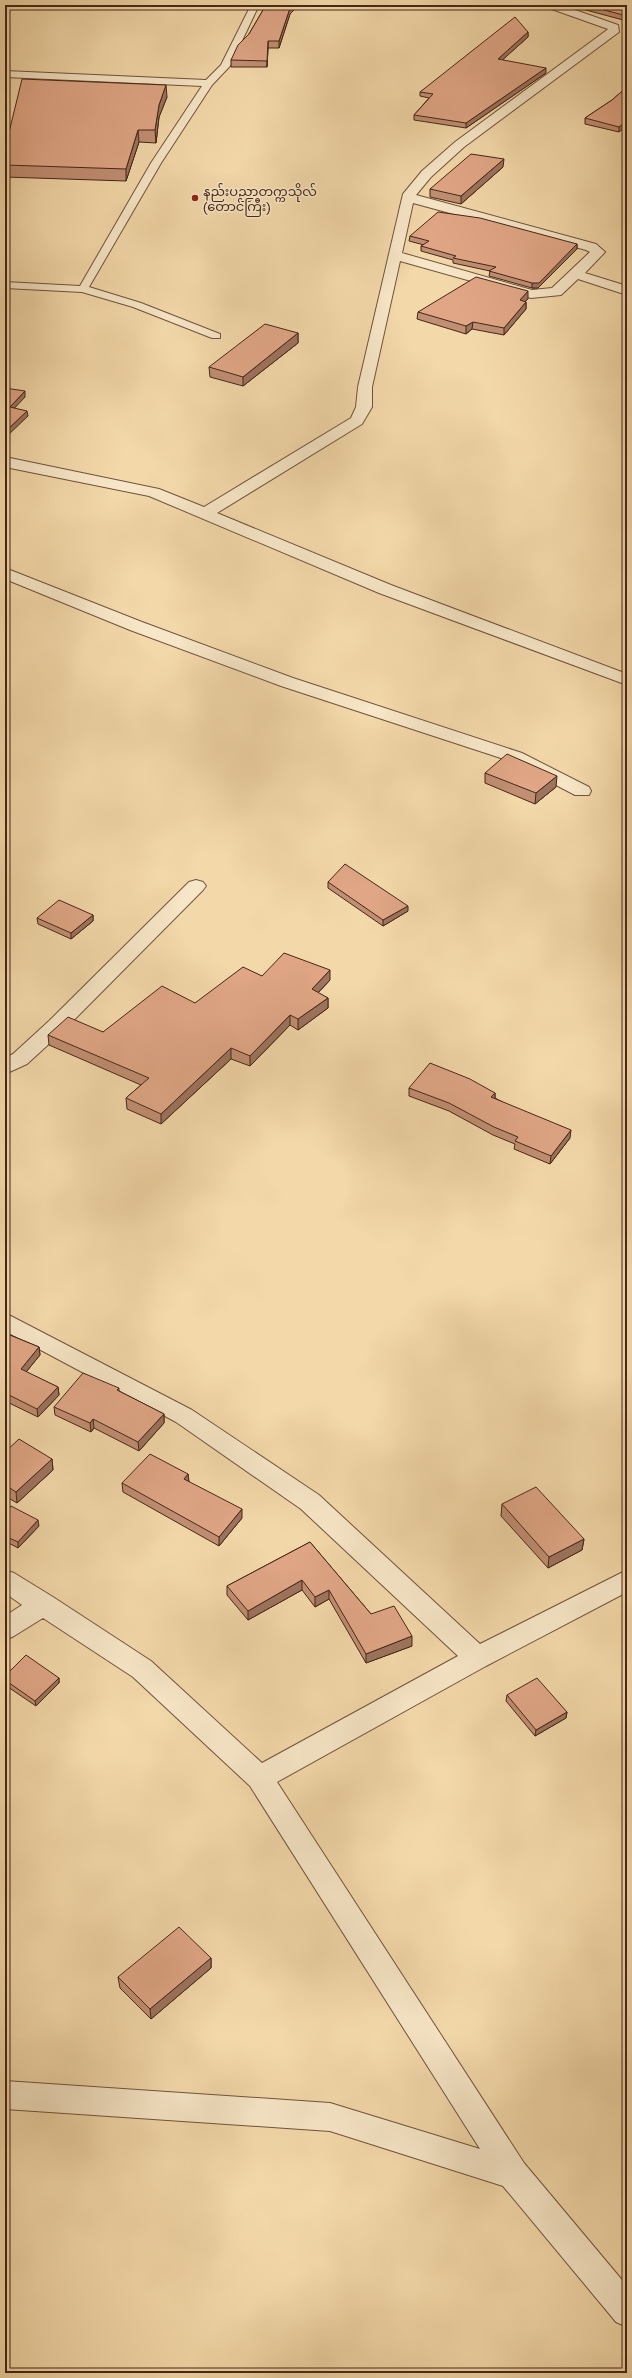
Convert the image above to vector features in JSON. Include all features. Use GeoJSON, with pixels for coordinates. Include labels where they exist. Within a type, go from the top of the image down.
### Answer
{"type":"FeatureCollection","features":[{"type":"Feature","properties":{"kind":"street"},"geometry":{"type":"LineString","coordinates":[[204,514],[357,422],[364,408],[365,387],[408,197],[420,180],[458,146],[552,74],[613,32],[614,27],[605,22],[550,5]]}},
{"type":"Feature","properties":{"kind":"street"},"geometry":{"type":"LineString","coordinates":[[395,255],[531,294],[556,292],[598,252],[591,247],[408,197]]}},
{"type":"Feature","properties":{"kind":"street"},"geometry":{"type":"LineString","coordinates":[[576,274],[627,291]]}},
{"type":"Feature","properties":{"kind":"street"},"geometry":{"type":"LineString","coordinates":[[5,462],[153,492],[385,589],[627,680]]}},
{"type":"Feature","properties":{"kind":"street"},"geometry":{"type":"LineString","coordinates":[[5,572],[136,626],[280,679],[516,757],[582,791]]}},
{"type":"Feature","properties":{"kind":"street"},"geometry":{"type":"LineString","coordinates":[[5,1067],[20,1059],[56,1026],[196,886]]}},
{"type":"Feature","properties":{"kind":"street"},"geometry":{"type":"LineString","coordinates":[[5,1321],[184,1416],[310,1502],[477,1658]]}},
{"type":"Feature","properties":{"kind":"street"},"geometry":{"type":"LineString","coordinates":[[5,1580],[142,1669],[260,1778],[513,2174],[627,2311]]}},
{"type":"Feature","properties":{"kind":"street"},"geometry":{"type":"LineString","coordinates":[[260,1778],[477,1658],[627,1580]]}},
{"type":"Feature","properties":{"kind":"street"},"geometry":{"type":"LineString","coordinates":[[5,1629],[44,1604]]}},
{"type":"Feature","properties":{"kind":"street"},"geometry":{"type":"LineString","coordinates":[[5,2095],[330,2117],[513,2174]]}},
{"type":"Feature","properties":{"kind":"lane"},"geometry":{"type":"LineString","coordinates":[[83,289],[156,163],[208,83],[224,66],[256,5]]}},
{"type":"Feature","properties":{"kind":"lane"},"geometry":{"type":"LineString","coordinates":[[5,74],[208,83]]}},
{"type":"Feature","properties":{"kind":"lane"},"geometry":{"type":"LineString","coordinates":[[5,285],[83,289],[137,305],[216,336]]}},
{"type":"Feature","properties":{"kind":"building"},"geometry":{"type":"Polygon","coordinates":[[[266,5],[293,5],[290,8],[279,41],[268,41],[267,61],[231,60],[238,45],[249,34],[266,5]]]}},
{"type":"Feature","properties":{"kind":"building"},"geometry":{"type":"Polygon","coordinates":[[[585,5],[627,5],[627,16],[585,5]]]}},
{"type":"Feature","properties":{"kind":"building"},"geometry":{"type":"Polygon","coordinates":[[[515,17],[528,32],[498,59],[546,68],[466,123],[414,115],[433,94],[420,92],[515,17]]]}},
{"type":"Feature","properties":{"kind":"building"},"geometry":{"type":"Polygon","coordinates":[[[22,79],[166,85],[159,105],[155,130],[138,130],[126,169],[5,165],[5,149],[22,79]]]}},
{"type":"Feature","properties":{"kind":"building"},"geometry":{"type":"Polygon","coordinates":[[[627,87],[627,121],[619,127],[585,118],[612,100],[627,87]]]}},
{"type":"Feature","properties":{"kind":"building"},"geometry":{"type":"Polygon","coordinates":[[[471,154],[504,159],[461,196],[430,189],[471,154]]]}},
{"type":"Feature","properties":{"kind":"building"},"geometry":{"type":"Polygon","coordinates":[[[438,212],[480,218],[577,244],[539,283],[532,283],[489,271],[496,267],[453,258],[456,256],[421,246],[429,241],[410,236],[438,212]]]}},
{"type":"Feature","properties":{"kind":"building"},"geometry":{"type":"Polygon","coordinates":[[[476,277],[528,291],[520,300],[526,302],[504,328],[473,322],[466,326],[418,312],[476,277]]]}},
{"type":"Feature","properties":{"kind":"building"},"geometry":{"type":"Polygon","coordinates":[[[265,324],[298,333],[243,377],[209,367],[265,324]]]}},
{"type":"Feature","properties":{"kind":"building"},"geometry":{"type":"Polygon","coordinates":[[[5,388],[25,391],[10,407],[27,411],[5,432],[5,388]]]}},
{"type":"Feature","properties":{"kind":"building"},"geometry":{"type":"Polygon","coordinates":[[[507,754],[557,776],[536,793],[485,773],[507,754]]]}},
{"type":"Feature","properties":{"kind":"building"},"geometry":{"type":"Polygon","coordinates":[[[345,864],[408,906],[383,920],[328,882],[345,864]]]}},
{"type":"Feature","properties":{"kind":"building"},"geometry":{"type":"Polygon","coordinates":[[[59,900],[93,915],[71,933],[37,918],[59,900]]]}},
{"type":"Feature","properties":{"kind":"building"},"geometry":{"type":"Polygon","coordinates":[[[284,953],[330,970],[312,989],[328,998],[298,1019],[290,1015],[250,1056],[231,1048],[161,1114],[126,1098],[149,1078],[48,1035],[68,1017],[103,1032],[162,986],[195,1003],[243,967],[262,976],[284,953]]]}},
{"type":"Feature","properties":{"kind":"building"},"geometry":{"type":"Polygon","coordinates":[[[430,1063],[470,1079],[495,1093],[491,1097],[571,1130],[551,1156],[515,1141],[518,1137],[494,1127],[449,1103],[409,1088],[430,1063]]]}},
{"type":"Feature","properties":{"kind":"building"},"geometry":{"type":"Polygon","coordinates":[[[5,1333],[39,1347],[21,1369],[58,1387],[37,1409],[5,1393],[5,1333]]]}},
{"type":"Feature","properties":{"kind":"building"},"geometry":{"type":"Polygon","coordinates":[[[83,1373],[119,1388],[117,1390],[164,1414],[138,1442],[93,1419],[90,1423],[54,1407],[83,1373]]]}},
{"type":"Feature","properties":{"kind":"building"},"geometry":{"type":"Polygon","coordinates":[[[19,1439],[52,1459],[16,1492],[5,1485],[5,1452],[19,1439]]]}},
{"type":"Feature","properties":{"kind":"building"},"geometry":{"type":"Polygon","coordinates":[[[150,1454],[188,1474],[184,1479],[242,1509],[219,1537],[122,1483],[150,1454]]]}},
{"type":"Feature","properties":{"kind":"building"},"geometry":{"type":"Polygon","coordinates":[[[536,1487],[584,1539],[549,1557],[502,1504],[536,1487]]]}},
{"type":"Feature","properties":{"kind":"building"},"geometry":{"type":"Polygon","coordinates":[[[11,1506],[38,1520],[18,1542],[5,1536],[5,1513],[11,1506]]]}},
{"type":"Feature","properties":{"kind":"building"},"geometry":{"type":"Polygon","coordinates":[[[310,1542],[371,1614],[394,1606],[412,1636],[366,1654],[329,1590],[315,1597],[302,1580],[248,1611],[227,1586],[310,1542]]]}},
{"type":"Feature","properties":{"kind":"building"},"geometry":{"type":"Polygon","coordinates":[[[26,1655],[59,1678],[35,1701],[5,1680],[5,1676],[26,1655]]]}},
{"type":"Feature","properties":{"kind":"building"},"geometry":{"type":"Polygon","coordinates":[[[537,1678],[567,1712],[536,1730],[507,1695],[537,1678]]]}},
{"type":"Feature","properties":{"kind":"building"},"geometry":{"type":"Polygon","coordinates":[[[179,1927],[211,1958],[150,2009],[118,1977],[179,1927]]]}},
{"type":"Feature","properties":{"kind":"place","name":"နည်းပညာတက္ကသိုလ် (တောင်ကြီး)"},"geometry":{"type":"Point","coordinates":[195,198]}}]}
